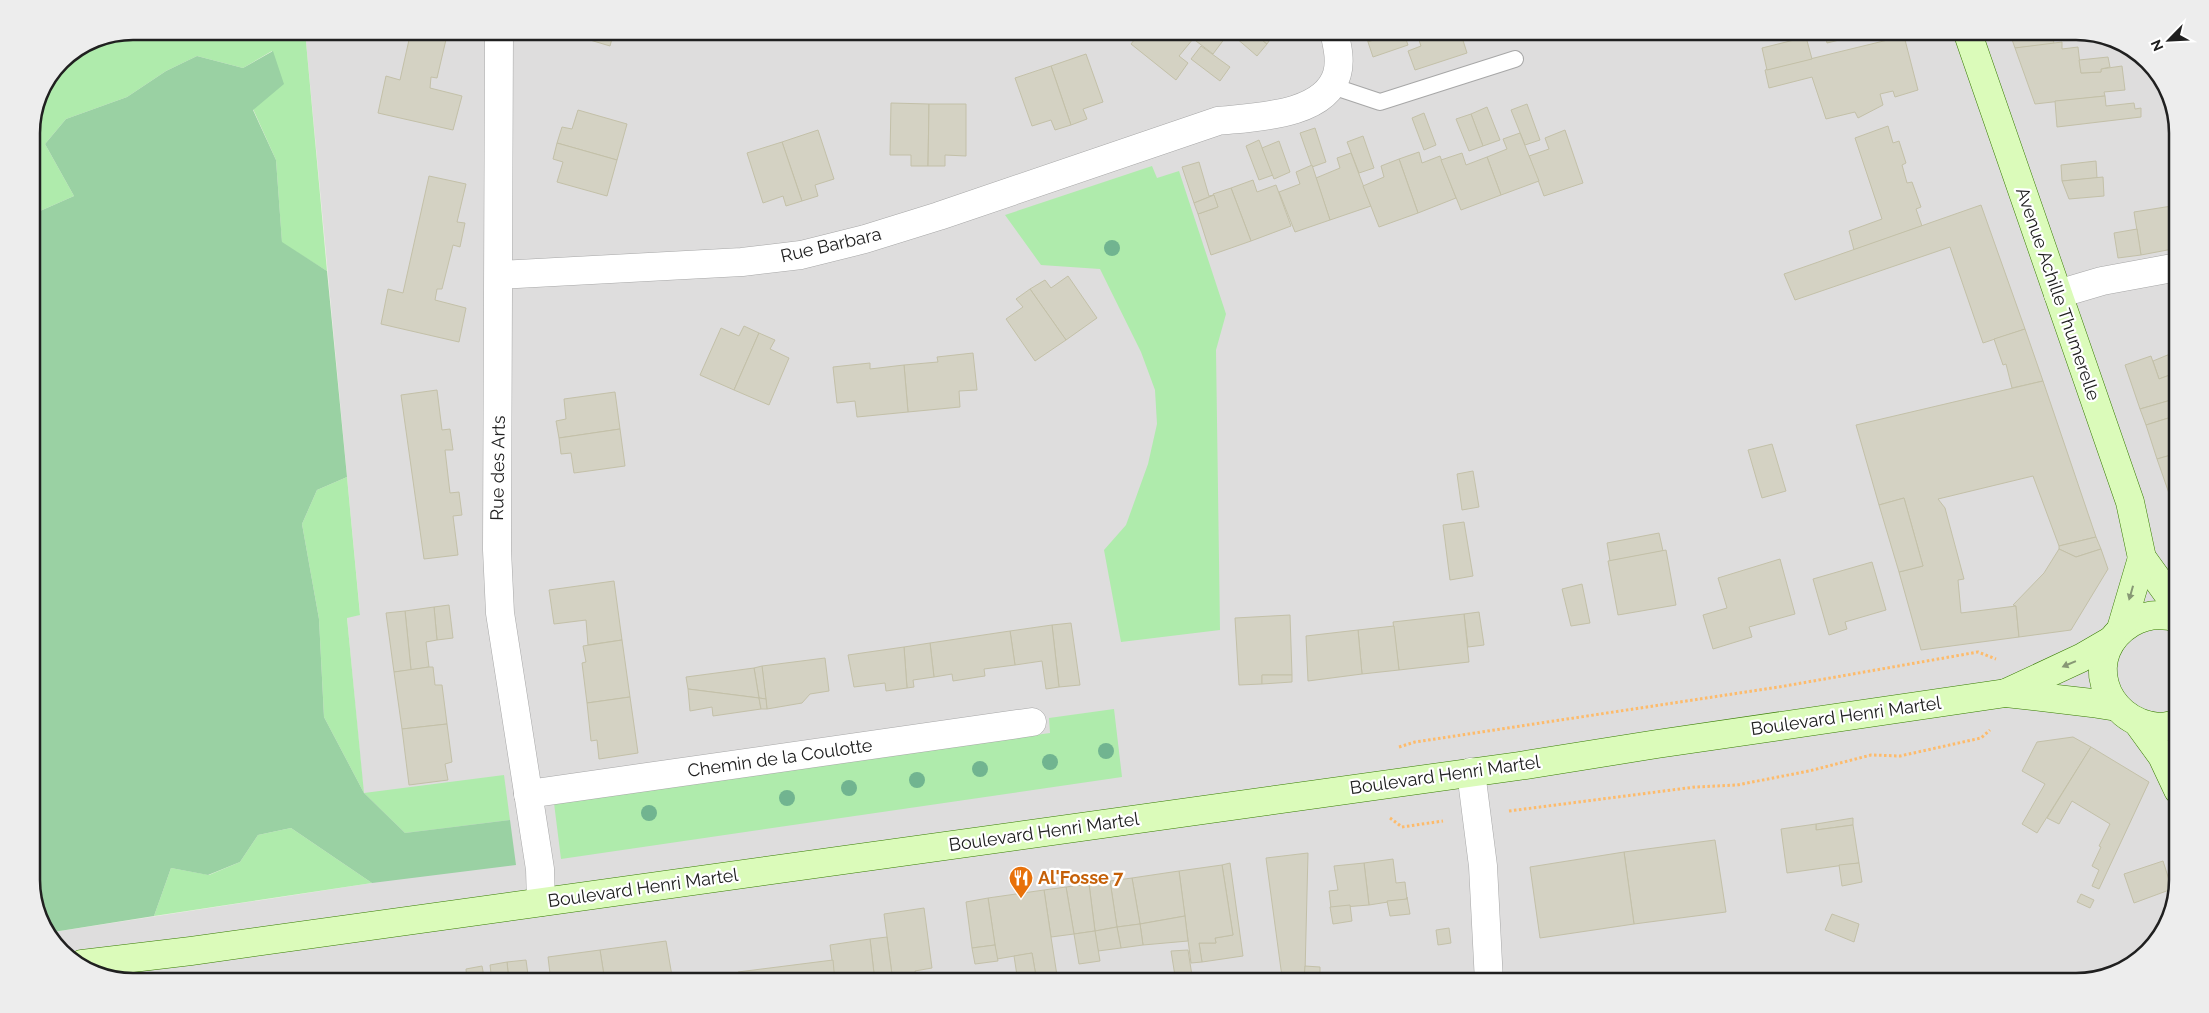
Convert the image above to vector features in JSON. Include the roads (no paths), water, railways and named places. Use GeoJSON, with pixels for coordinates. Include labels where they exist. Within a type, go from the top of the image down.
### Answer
{"type":"FeatureCollection","features":[{"type":"Feature","properties":{"kind":"main road","name":"Avenue Achille Thumerelle"},"geometry":{"type":"LineString","coordinates":[[1970,40],[2130,502],[2142,558],[2169,596]]}},
{"type":"Feature","properties":{"kind":"main road","name":"Avenue Achille Thumerelle"},"geometry":{"type":"LineString","coordinates":[[2142,558],[2103,672],[2106,691],[2162,756],[2169,771]]}},
{"type":"Feature","properties":{"kind":"main road","name":"Boulevard Henri Martel"},"geometry":{"type":"LineString","coordinates":[[2006,693],[2081,658],[2141,617],[2169,615]]}},
{"type":"Feature","properties":{"kind":"main road","name":"Boulevard Henri Martel"},"geometry":{"type":"LineString","coordinates":[[91,963],[191,952],[1352,789],[2006,693],[2092,703],[2161,727],[2169,725]]}},
{"type":"Feature","properties":{"kind":"street","name":"Rue des Arts"},"geometry":{"type":"LineString","coordinates":[[499,40],[497,550],[500,613],[540,869],[542,902]]}},
{"type":"Feature","properties":{"kind":"street"},"geometry":{"type":"LineString","coordinates":[[1332,86],[1338,72],[1335,40]]}},
{"type":"Feature","properties":{"kind":"street","name":"Rue Barbara"},"geometry":{"type":"LineString","coordinates":[[499,275],[742,262],[801,255],[865,239],[1218,121],[1266,116],[1296,109],[1318,101],[1332,86]]}},
{"type":"Feature","properties":{"kind":"street"},"geometry":{"type":"LineString","coordinates":[[2058,294],[2102,281],[2169,270]]}},
{"type":"Feature","properties":{"kind":"street","name":"Chemin de la Coulotte"},"geometry":{"type":"LineString","coordinates":[[528,794],[1032,722]]}},
{"type":"Feature","properties":{"kind":"street"},"geometry":{"type":"LineString","coordinates":[[1471,772],[1482,866],[1488,973]]}},
{"type":"Feature","properties":{"kind":"lane"},"geometry":{"type":"LineString","coordinates":[[1332,86],[1380,102],[1515,59]]}},
{"type":"Feature","properties":{"kind":"place","name":"Al'Fosse 7"},"geometry":{"type":"Point","coordinates":[1021,899]}}]}
